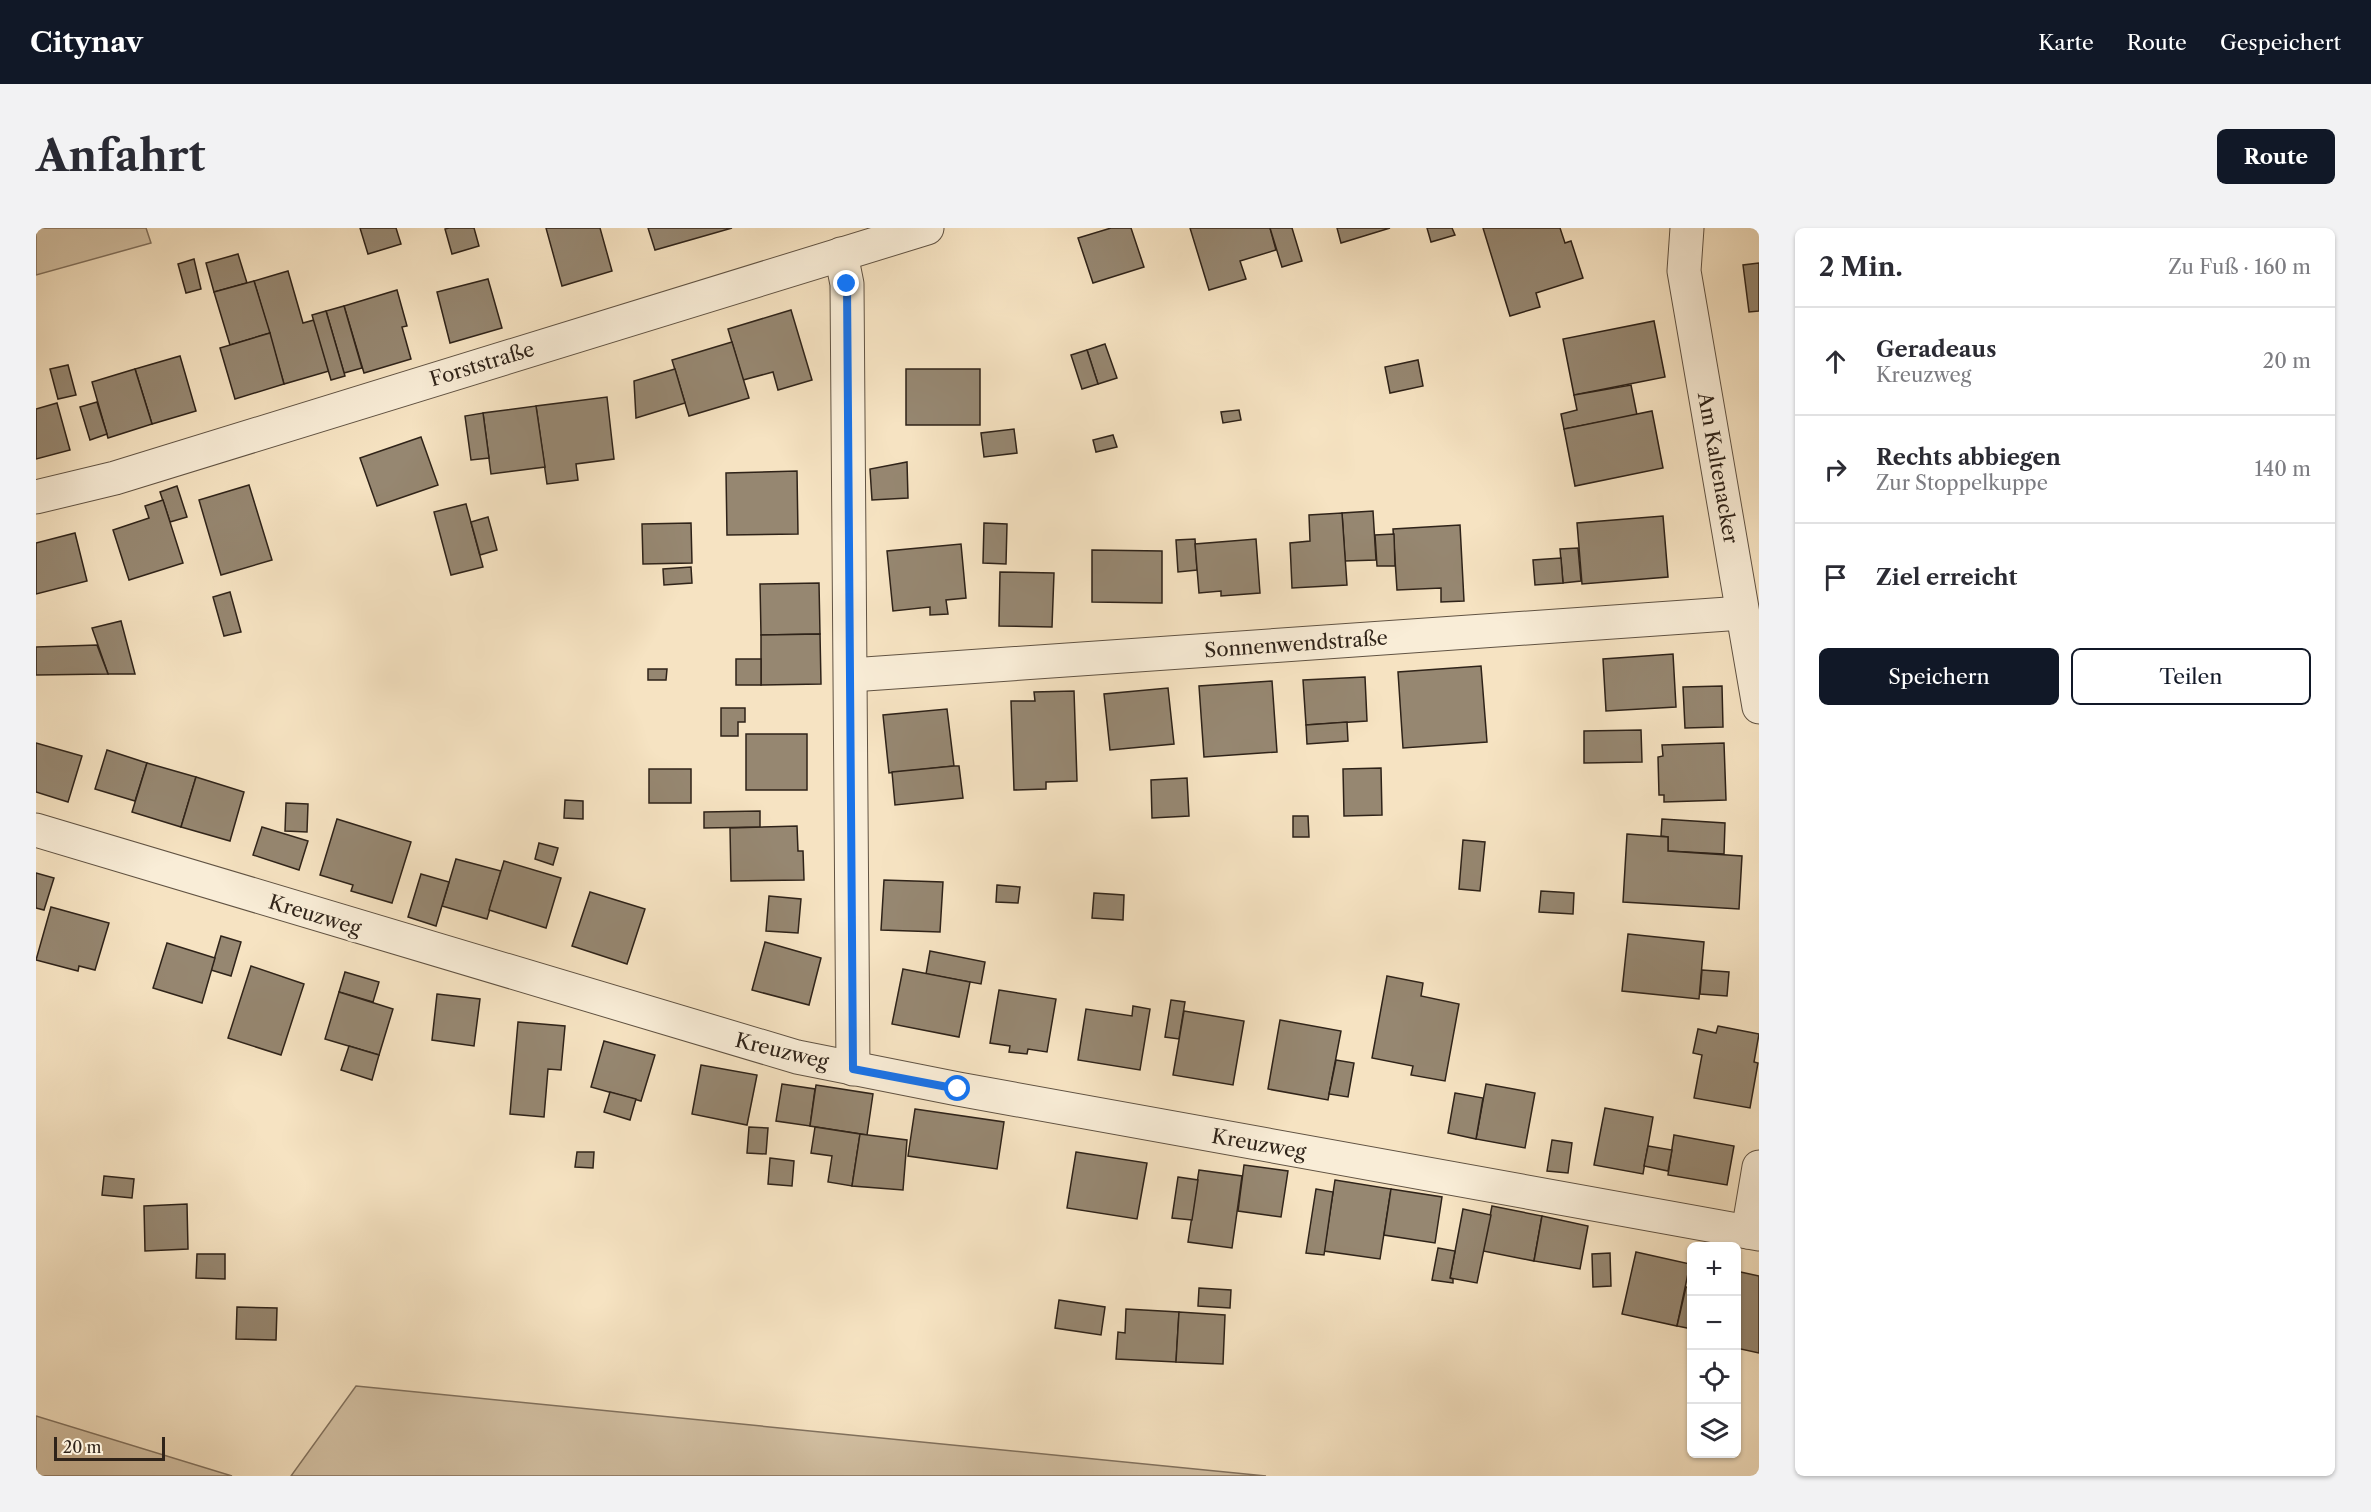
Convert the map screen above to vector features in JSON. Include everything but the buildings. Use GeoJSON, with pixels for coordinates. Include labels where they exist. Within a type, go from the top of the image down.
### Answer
{"type":"FeatureCollection","features":[{"type":"Feature","properties":{"kind":"street","name":"Forststraße"},"geometry":{"type":"LineString","coordinates":[[36,497],[115,477],[927,228]]}},
{"type":"Feature","properties":{"kind":"street","name":"Am Kaltenacker"},"geometry":{"type":"LineString","coordinates":[[1687,228],[1684,271],[1759,707]]}},
{"type":"Feature","properties":{"kind":"street"},"geometry":{"type":"LineString","coordinates":[[841,254],[847,284],[853,1069]]}},
{"type":"Feature","properties":{"kind":"street","name":"Sonnenwendstraße"},"geometry":{"type":"LineString","coordinates":[[850,675],[1742,613]]}},
{"type":"Feature","properties":{"kind":"street","name":"Kreuzweg"},"geometry":{"type":"LineString","coordinates":[[36,830],[710,1033],[853,1069],[1754,1233]]}},
{"type":"Feature","properties":{"kind":"street"},"geometry":{"type":"LineString","coordinates":[[1754,1233],[1759,1167]]}},
{"type":"Feature","properties":{"kind":"shaded area"},"geometry":{"type":"Polygon","coordinates":[[[36,228],[146,228],[151,243],[36,275],[36,228]]]}},
{"type":"Feature","properties":{"kind":"shaded area"},"geometry":{"type":"Polygon","coordinates":[[[356,1386],[1266,1476],[291,1476],[356,1386]]]}},
{"type":"Feature","properties":{"kind":"shaded area"},"geometry":{"type":"Polygon","coordinates":[[[36,1416],[232,1476],[36,1476],[36,1416]]]}},
{"type":"Feature","properties":{"kind":"route"},"geometry":{"type":"LineString","coordinates":[[847,284],[853,1069],[958,1089]]}}]}
